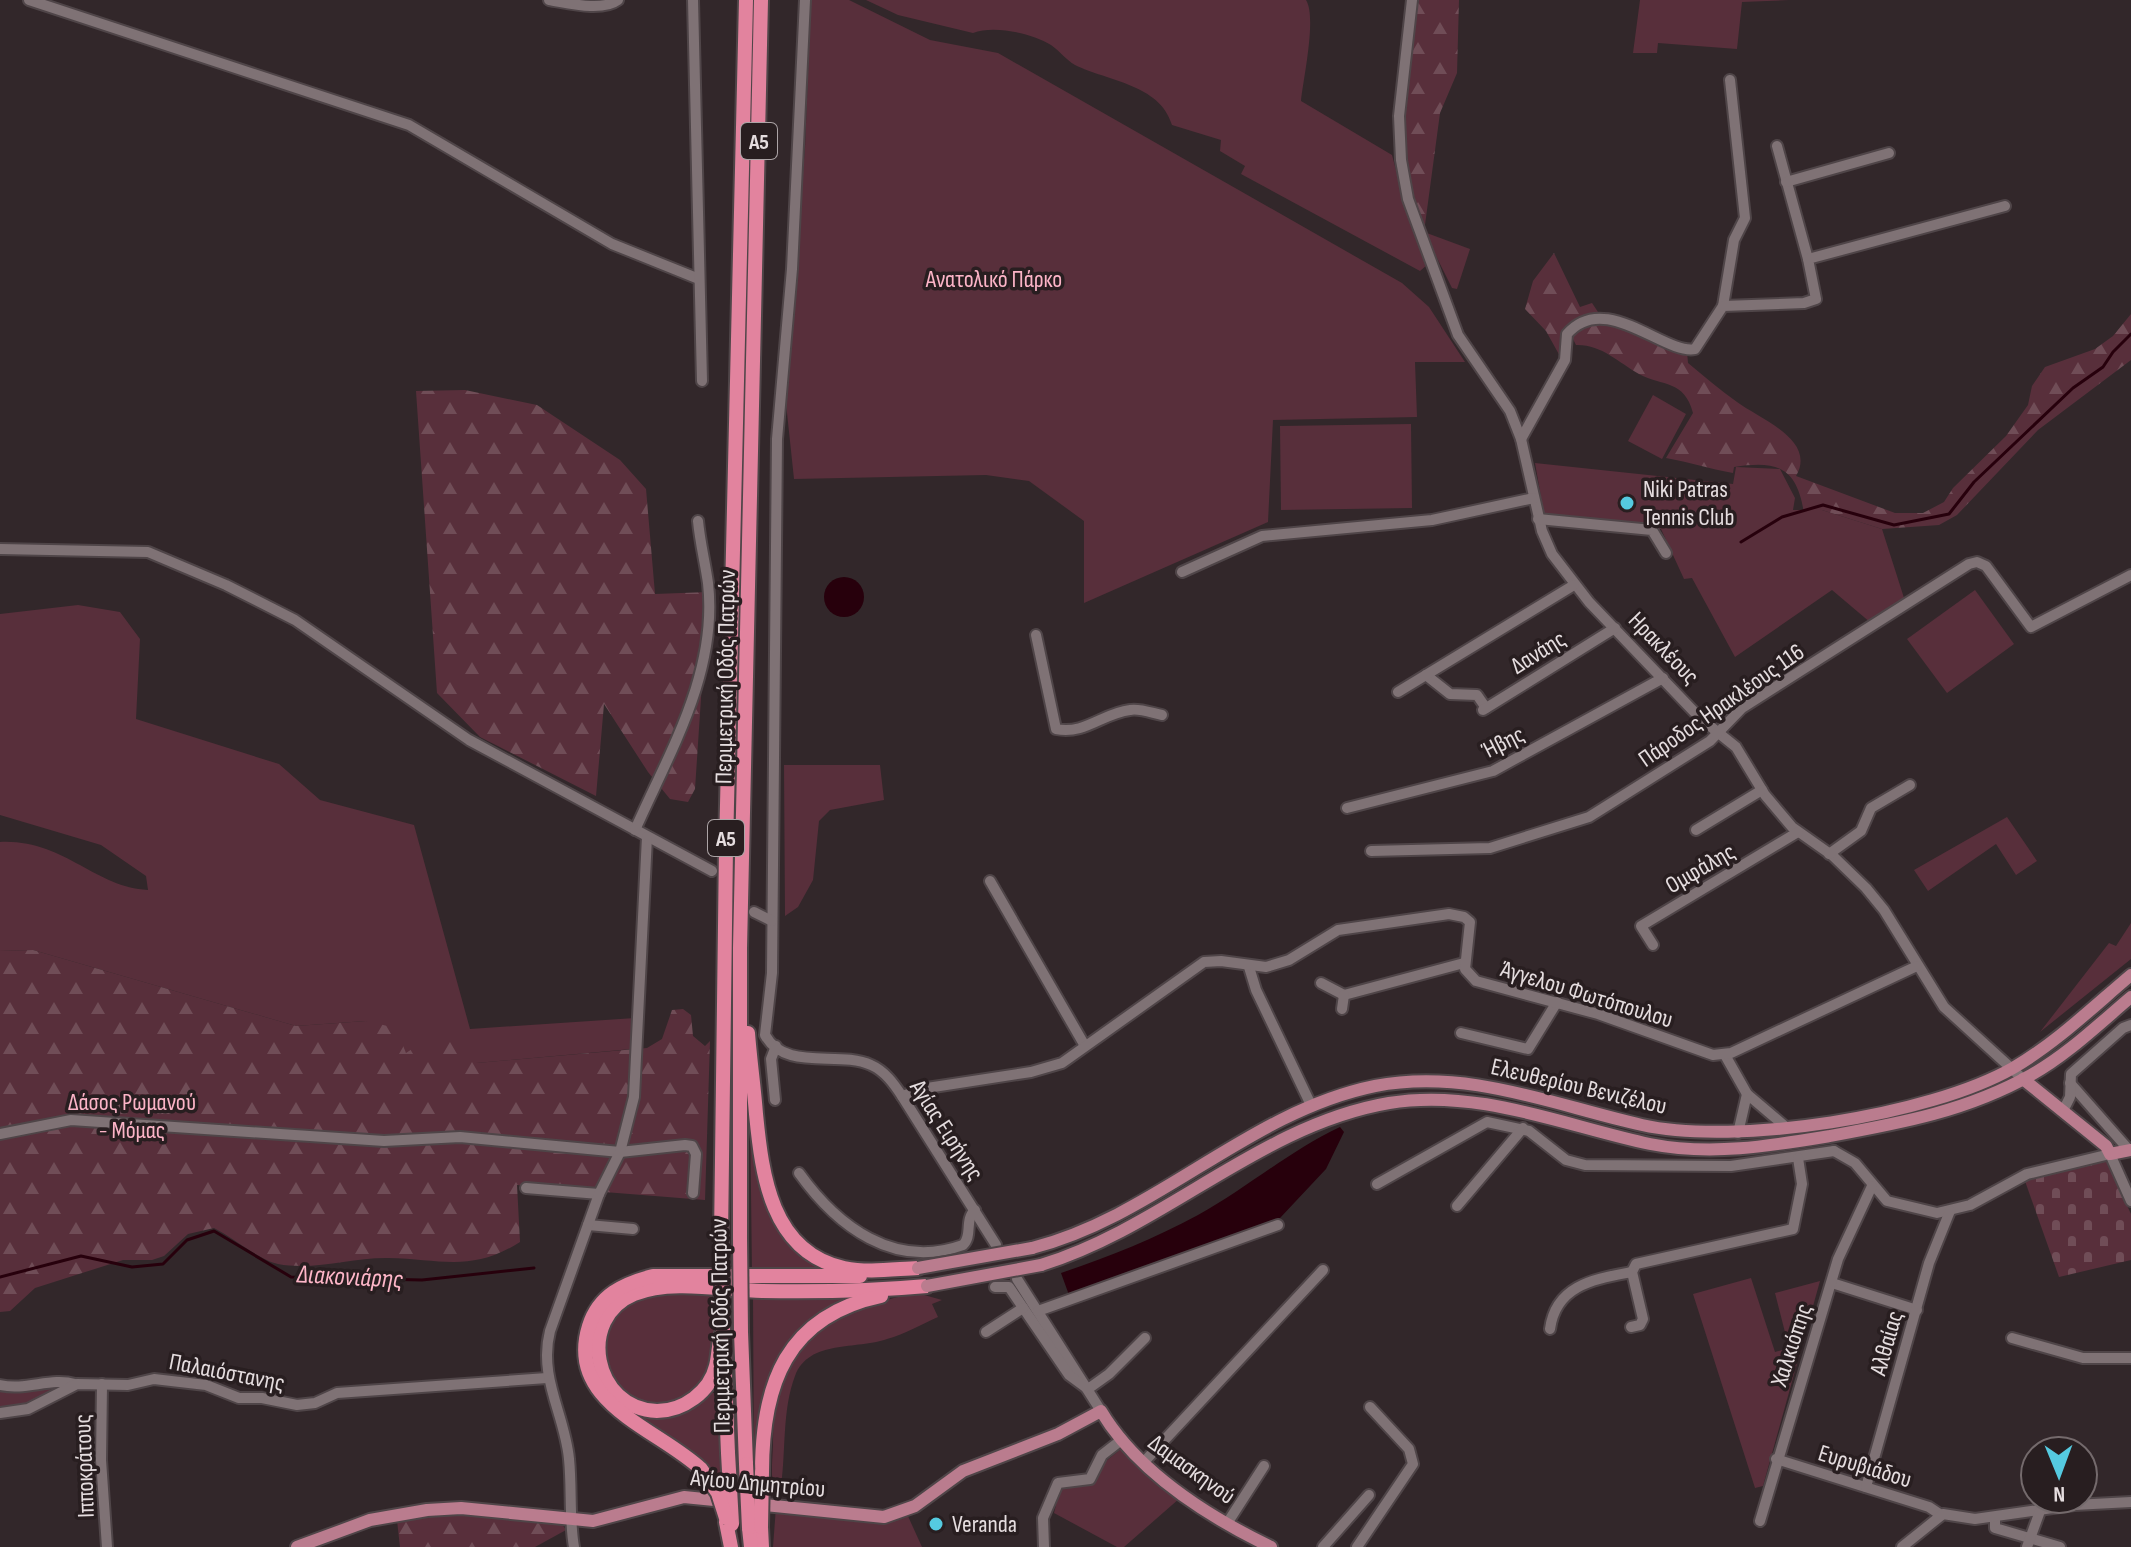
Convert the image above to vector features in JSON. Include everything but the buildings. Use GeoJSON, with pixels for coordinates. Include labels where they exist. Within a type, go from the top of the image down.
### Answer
{"type":"FeatureCollection","features":[{"type":"Feature","properties":{"kind":"highway","name":"Περιμετρική Οδός Πατρών"},"geometry":{"type":"LineString","coordinates":[[729,1523],[721,1238],[726,832],[746,0]]}},
{"type":"Feature","properties":{"kind":"highway","name":"Περιμετρική Οδός Πατρών"},"geometry":{"type":"LineString","coordinates":[[751,1547],[755,1528],[746,1464],[741,1332],[740,961],[761,0]]}},
{"type":"Feature","properties":{"kind":"highway"},"geometry":{"type":"LineString","coordinates":[[747,740],[747,1018],[762,1170],[771,1203],[789,1233],[829,1263],[866,1270],[918,1268]]}},
{"type":"Feature","properties":{"kind":"highway"},"geometry":{"type":"LineString","coordinates":[[732,1547],[729,1523],[718,1493],[701,1469],[616,1410],[594,1385],[584,1344],[592,1318],[606,1296],[629,1283],[653,1276],[842,1278],[918,1268]]}},
{"type":"Feature","properties":{"kind":"highway"},"geometry":{"type":"LineString","coordinates":[[723,1331],[715,1370],[708,1384],[688,1402],[670,1410],[645,1409],[624,1399],[607,1383],[599,1366],[599,1337],[607,1317],[620,1301],[642,1291],[677,1288],[840,1292],[927,1286]]}},
{"type":"Feature","properties":{"kind":"highway"},"geometry":{"type":"LineString","coordinates":[[762,1547],[755,1528],[767,1399],[782,1363],[799,1340],[824,1319],[849,1305],[927,1286]]}},
{"type":"Feature","properties":{"kind":"main road","name":"Ελευθερίου Βενιζέλου"},"geometry":{"type":"LineString","coordinates":[[918,1268],[1032,1248],[1123,1213],[1268,1126],[1311,1105],[1388,1084],[1467,1083],[1518,1091],[1652,1127],[1691,1133],[1738,1133],[1787,1128],[1931,1101],[1969,1089],[2012,1069],[2046,1046],[2131,975]]}},
{"type":"Feature","properties":{"kind":"main road","name":"Ελευθερίου Βενιζέλου"},"geometry":{"type":"LineString","coordinates":[[927,1286],[1041,1265],[1130,1228],[1278,1140],[1322,1119],[1394,1102],[1476,1103],[1685,1149],[1747,1149],[1949,1112],[2023,1079],[2061,1055],[2131,997]]}},
{"type":"Feature","properties":{"kind":"main road","name":"Ηρακλέους"},"geometry":{"type":"LineString","coordinates":[[2023,1079],[2110,1154]]}},
{"type":"Feature","properties":{"kind":"main road"},"geometry":{"type":"LineString","coordinates":[[2110,1154],[2130,1150]]}},
{"type":"Feature","properties":{"kind":"main road","name":"Δαμασκηνού"},"geometry":{"type":"LineString","coordinates":[[1101,1411],[1120,1441],[1143,1463],[1228,1522],[1271,1547]]}},
{"type":"Feature","properties":{"kind":"main road","name":"Αγίου Δημητρίου"},"geometry":{"type":"LineString","coordinates":[[297,1547],[370,1520],[427,1510],[461,1508],[580,1521],[607,1519],[657,1502],[691,1496],[773,1504],[863,1518],[884,1517],[915,1506],[963,1471],[1063,1432],[1101,1411]]}},
{"type":"Feature","properties":{"kind":"street"},"geometry":{"type":"LineString","coordinates":[[29,0],[409,125],[612,244],[699,279]]}},
{"type":"Feature","properties":{"kind":"street"},"geometry":{"type":"LineString","coordinates":[[549,0],[575,5],[613,4],[618,0]]}},
{"type":"Feature","properties":{"kind":"street"},"geometry":{"type":"LineString","coordinates":[[693,0],[702,381]]}},
{"type":"Feature","properties":{"kind":"street"},"geometry":{"type":"LineString","coordinates":[[775,1100],[771,1059],[776,1046],[765,1035],[771,981],[777,439],[793,254],[805,0]]}},
{"type":"Feature","properties":{"kind":"street","name":"Ηρακλέους"},"geometry":{"type":"LineString","coordinates":[[1412,0],[1399,116],[1401,160],[1408,199],[1458,335],[1510,411],[1521,439],[1538,519],[1552,554],[1574,585],[1663,678],[1740,752],[1762,790],[1798,832],[1829,854],[1877,900],[1951,1014],[2023,1079]]}},
{"type":"Feature","properties":{"kind":"street"},"geometry":{"type":"LineString","coordinates":[[1521,439],[1565,360],[1566,336],[1576,326],[1597,319],[1617,322],[1687,351],[1702,343],[1723,306],[1734,240],[1745,218],[1730,80]]}},
{"type":"Feature","properties":{"kind":"street"},"geometry":{"type":"LineString","coordinates":[[1723,306],[1813,301],[1817,293],[1777,146]]}},
{"type":"Feature","properties":{"kind":"street"},"geometry":{"type":"LineString","coordinates":[[1786,182],[1889,153]]}},
{"type":"Feature","properties":{"kind":"street"},"geometry":{"type":"LineString","coordinates":[[1808,259],[2005,206]]}},
{"type":"Feature","properties":{"kind":"street"},"geometry":{"type":"LineString","coordinates":[[1182,572],[1262,536],[1432,520],[1534,498]]}},
{"type":"Feature","properties":{"kind":"street"},"geometry":{"type":"LineString","coordinates":[[1538,519],[1652,530],[1666,553]]}},
{"type":"Feature","properties":{"kind":"street"},"geometry":{"type":"LineString","coordinates":[[635,830],[694,703],[707,636],[708,583],[698,521]]}},
{"type":"Feature","properties":{"kind":"street"},"geometry":{"type":"LineString","coordinates":[[0,549],[148,552],[226,585],[295,620],[469,740],[712,871]]}},
{"type":"Feature","properties":{"kind":"street","name":"Πάροδος Ηρακλέους 116"},"geometry":{"type":"LineString","coordinates":[[1371,851],[1470,851],[1551,831],[1604,809],[1718,733],[1742,708],[1969,564],[1977,562],[1986,566],[2031,627],[2131,575]]}},
{"type":"Feature","properties":{"kind":"street"},"geometry":{"type":"LineString","coordinates":[[1398,692],[1574,585]]}},
{"type":"Feature","properties":{"kind":"street","name":"Δανάης"},"geometry":{"type":"LineString","coordinates":[[1426,675],[1450,694],[1477,695],[1484,709],[1615,628]]}},
{"type":"Feature","properties":{"kind":"street"},"geometry":{"type":"LineString","coordinates":[[1036,635],[1056,729],[1067,732],[1085,728],[1130,709],[1162,715]]}},
{"type":"Feature","properties":{"kind":"street","name":"Ήβης"},"geometry":{"type":"LineString","coordinates":[[1347,808],[1493,771],[1663,678]]}},
{"type":"Feature","properties":{"kind":"street"},"geometry":{"type":"LineString","coordinates":[[1829,854],[1861,831],[1871,808],[1910,785]]}},
{"type":"Feature","properties":{"kind":"street"},"geometry":{"type":"LineString","coordinates":[[1696,830],[1762,790]]}},
{"type":"Feature","properties":{"kind":"street","name":"Ομφάλης"},"geometry":{"type":"LineString","coordinates":[[1653,945],[1641,926],[1798,832]]}},
{"type":"Feature","properties":{"kind":"street"},"geometry":{"type":"LineString","coordinates":[[574,1547],[566,1437],[547,1378],[546,1354],[550,1331],[599,1194],[620,1152],[634,1097],[647,837]]}},
{"type":"Feature","properties":{"kind":"street"},"geometry":{"type":"LineString","coordinates":[[990,881],[1085,1046]]}},
{"type":"Feature","properties":{"kind":"street"},"geometry":{"type":"LineString","coordinates":[[754,912],[772,921]]}},
{"type":"Feature","properties":{"kind":"street"},"geometry":{"type":"LineString","coordinates":[[902,1096],[927,1088],[1052,1067],[1197,965],[1216,961],[1249,967],[1284,962],[1338,930],[1454,914],[1464,917],[1472,925],[1464,963],[1344,995],[1321,983]]}},
{"type":"Feature","properties":{"kind":"street","name":"Άγγελου Φωτόπουλου"},"geometry":{"type":"LineString","coordinates":[[1464,963],[1467,973],[1476,981],[1557,1002],[1713,1055],[1725,1055]]}},
{"type":"Feature","properties":{"kind":"street"},"geometry":{"type":"LineString","coordinates":[[1787,1128],[1747,1094],[1725,1055],[1917,966]]}},
{"type":"Feature","properties":{"kind":"street"},"geometry":{"type":"LineString","coordinates":[[1249,967],[1256,990],[1311,1105]]}},
{"type":"Feature","properties":{"kind":"street"},"geometry":{"type":"LineString","coordinates":[[1342,1009],[1344,995]]}},
{"type":"Feature","properties":{"kind":"street"},"geometry":{"type":"LineString","coordinates":[[1461,1033],[1528,1049],[1557,1002]]}},
{"type":"Feature","properties":{"kind":"street"},"geometry":{"type":"LineString","coordinates":[[2063,1111],[2070,1097],[2071,1074],[2123,1028],[2131,1025]]}},
{"type":"Feature","properties":{"kind":"street","name":"Αγίας Ειρήνης"},"geometry":{"type":"LineString","coordinates":[[776,1046],[797,1057],[845,1059],[870,1064],[888,1078],[996,1245]]}},
{"type":"Feature","properties":{"kind":"street"},"geometry":{"type":"LineString","coordinates":[[2070,1083],[2130,1150]]}},
{"type":"Feature","properties":{"kind":"street"},"geometry":{"type":"LineString","coordinates":[[1738,1133],[1747,1094]]}},
{"type":"Feature","properties":{"kind":"street"},"geometry":{"type":"LineString","coordinates":[[0,1134],[71,1120],[384,1141],[460,1137],[620,1152],[692,1146],[696,1154],[693,1193]]}},
{"type":"Feature","properties":{"kind":"street"},"geometry":{"type":"LineString","coordinates":[[1377,1184],[1484,1122],[1523,1128],[1540,1137],[1566,1160],[1585,1165],[1731,1166],[1834,1151]]}},
{"type":"Feature","properties":{"kind":"street"},"geometry":{"type":"LineString","coordinates":[[1457,1206],[1523,1128]]}},
{"type":"Feature","properties":{"kind":"street"},"geometry":{"type":"LineString","coordinates":[[1827,1136],[1834,1151],[1855,1163],[1887,1201],[1927,1212],[1950,1211],[1993,1194],[2027,1174],[2110,1154]]}},
{"type":"Feature","properties":{"kind":"street","name":"Ηρακλέους"},"geometry":{"type":"LineString","coordinates":[[2110,1154],[2131,1201]]}},
{"type":"Feature","properties":{"kind":"street"},"geometry":{"type":"LineString","coordinates":[[1631,1327],[1641,1324],[1644,1316],[1632,1272],[1634,1266],[1644,1261],[1791,1230],[1800,1206],[1798,1158]]}},
{"type":"Feature","properties":{"kind":"street"},"geometry":{"type":"LineString","coordinates":[[799,1173],[824,1206],[849,1228],[901,1251],[963,1245],[968,1239],[970,1216],[975,1210]]}},
{"type":"Feature","properties":{"kind":"street","name":"Χαλκιόπης"},"geometry":{"type":"LineString","coordinates":[[1760,1521],[1776,1459],[1844,1242],[1872,1186]]}},
{"type":"Feature","properties":{"kind":"street"},"geometry":{"type":"LineString","coordinates":[[526,1188],[599,1194]]}},
{"type":"Feature","properties":{"kind":"street","name":"Αλθαίας"},"geometry":{"type":"LineString","coordinates":[[1866,1487],[1929,1263],[1950,1211]]}},
{"type":"Feature","properties":{"kind":"street"},"geometry":{"type":"LineString","coordinates":[[588,1225],[633,1229]]}},
{"type":"Feature","properties":{"kind":"street"},"geometry":{"type":"LineString","coordinates":[[1038,1311],[1278,1225]]}},
{"type":"Feature","properties":{"kind":"street"},"geometry":{"type":"LineString","coordinates":[[1143,1463],[1323,1270]]}},
{"type":"Feature","properties":{"kind":"street"},"geometry":{"type":"LineString","coordinates":[[1550,1329],[1555,1312],[1580,1283],[1632,1272]]}},
{"type":"Feature","properties":{"kind":"street"},"geometry":{"type":"LineString","coordinates":[[1017,1279],[1101,1411]]}},
{"type":"Feature","properties":{"kind":"street"},"geometry":{"type":"LineString","coordinates":[[1832,1283],[1917,1310]]}},
{"type":"Feature","properties":{"kind":"street"},"geometry":{"type":"LineString","coordinates":[[995,1287],[1009,1287],[1069,1375],[1088,1389]]}},
{"type":"Feature","properties":{"kind":"street"},"geometry":{"type":"LineString","coordinates":[[986,1332],[1023,1308]]}},
{"type":"Feature","properties":{"kind":"street"},"geometry":{"type":"LineString","coordinates":[[1088,1389],[1109,1374],[1145,1338]]}},
{"type":"Feature","properties":{"kind":"street"},"geometry":{"type":"LineString","coordinates":[[2012,1338],[2083,1358],[2131,1358]]}},
{"type":"Feature","properties":{"kind":"street","name":"Παλαιόστανης"},"geometry":{"type":"LineString","coordinates":[[0,1413],[28,1409],[77,1384],[177,1380],[239,1398],[262,1398],[297,1405],[349,1391],[547,1378]]}},
{"type":"Feature","properties":{"kind":"street"},"geometry":{"type":"LineString","coordinates":[[0,1385],[33,1387],[64,1381],[77,1384]]}},
{"type":"Feature","properties":{"kind":"street","name":"Ιπποκράτους"},"geometry":{"type":"LineString","coordinates":[[102,1384],[101,1460],[107,1547]]}},
{"type":"Feature","properties":{"kind":"street"},"geometry":{"type":"LineString","coordinates":[[1357,1547],[1405,1481],[1413,1461],[1409,1449],[1370,1407]]}},
{"type":"Feature","properties":{"kind":"street"},"geometry":{"type":"LineString","coordinates":[[1044,1547],[1043,1518],[1058,1483],[1090,1479],[1102,1455],[1120,1441]]}},
{"type":"Feature","properties":{"kind":"street","name":"Ευρυβιάδου"},"geometry":{"type":"LineString","coordinates":[[1776,1459],[1866,1487],[1941,1515],[1969,1519],[2019,1514]]}},
{"type":"Feature","properties":{"kind":"street"},"geometry":{"type":"LineString","coordinates":[[1228,1522],[1264,1466]]}},
{"type":"Feature","properties":{"kind":"street"},"geometry":{"type":"LineString","coordinates":[[1323,1547],[1369,1495]]}},
{"type":"Feature","properties":{"kind":"street","name":"Ευρυβιάδου"},"geometry":{"type":"LineString","coordinates":[[2099,1504],[2131,1502]]}},
{"type":"Feature","properties":{"kind":"street"},"geometry":{"type":"LineString","coordinates":[[1902,1547],[1941,1515]]}},
{"type":"Feature","properties":{"kind":"street"},"geometry":{"type":"LineString","coordinates":[[2028,1543],[2038,1515]]}},
{"type":"Feature","properties":{"kind":"street"},"geometry":{"type":"LineString","coordinates":[[1995,1517],[1995,1528],[2028,1543],[2060,1547]]}},
{"type":"Feature","properties":{"kind":"green space","name":"Ανατολικό Πάρκο"},"geometry":{"type":"Polygon","coordinates":[[[811,0],[849,0],[930,40],[998,53],[1402,283],[1429,307],[1465,362],[1415,362],[1417,417],[1273,420],[1268,522],[1084,603],[1084,521],[1029,481],[986,475],[794,479],[785,394],[805,148],[811,0]]]}},
{"type":"Feature","properties":{"kind":"green space"},"geometry":{"type":"Polygon","coordinates":[[[866,0],[1306,0],[1310,34],[1301,101],[1392,155],[1410,223],[1427,265],[1420,271],[1241,174],[1245,166],[1220,151],[1221,140],[1172,125],[1166,111],[1144,92],[1075,65],[1043,41],[1002,30],[973,33],[898,15],[866,0]]]}},
{"type":"Feature","properties":{"kind":"green space"},"geometry":{"type":"Polygon","coordinates":[[[1419,0],[1459,0],[1457,73],[1440,113],[1424,232],[1410,175],[1405,117],[1408,58],[1419,0]]]}},
{"type":"Feature","properties":{"kind":"green space"},"geometry":{"type":"Polygon","coordinates":[[[1640,0],[1789,0],[1742,2],[1737,49],[1658,43],[1657,53],[1633,53],[1640,0]]]}},
{"type":"Feature","properties":{"kind":"green space"},"geometry":{"type":"Polygon","coordinates":[[[1424,232],[1470,249],[1457,289],[1452,288],[1424,232]]]}},
{"type":"Feature","properties":{"kind":"green space"},"geometry":{"type":"Polygon","coordinates":[[[1554,253],[1580,307],[1592,303],[1598,312],[1576,323],[1561,358],[1546,331],[1525,309],[1533,281],[1554,253]]]}},
{"type":"Feature","properties":{"kind":"green space"},"geometry":{"type":"Polygon","coordinates":[[[2131,314],[2131,360],[2038,430],[1957,515],[1939,525],[1882,529],[1822,510],[1804,513],[1796,485],[1790,476],[1773,466],[1734,467],[1733,473],[1666,458],[1693,413],[1684,394],[1672,386],[1639,374],[1593,347],[1576,345],[1572,337],[1573,332],[1592,321],[1625,326],[1687,352],[1688,363],[1793,441],[1800,463],[1796,476],[1895,513],[1923,513],[1944,502],[1953,488],[2006,436],[2028,405],[2032,386],[2045,367],[2095,349],[2113,336],[2131,314]]]}},
{"type":"Feature","properties":{"kind":"green space"},"geometry":{"type":"Polygon","coordinates":[[[465,390],[537,405],[620,460],[646,489],[655,594],[708,592],[695,789],[688,802],[670,799],[648,772],[604,704],[596,796],[480,737],[437,693],[416,391],[465,390]]]}},
{"type":"Feature","properties":{"kind":"green space"},"geometry":{"type":"Polygon","coordinates":[[[1653,395],[1686,414],[1662,459],[1628,441],[1653,395]]]}},
{"type":"Feature","properties":{"kind":"green space"},"geometry":{"type":"Polygon","coordinates":[[[1411,424],[1412,508],[1281,510],[1280,426],[1411,424]]]}},
{"type":"Feature","properties":{"kind":"green space"},"geometry":{"type":"Polygon","coordinates":[[[1535,463],[1733,484],[1736,467],[1780,469],[1795,498],[1793,510],[1822,510],[1882,529],[1905,601],[1871,623],[1832,590],[1735,657],[1692,578],[1684,579],[1661,529],[1544,514],[1535,463]]]}},
{"type":"Feature","properties":{"kind":"green space"},"geometry":{"type":"Polygon","coordinates":[[[1975,590],[2014,644],[1947,693],[1907,639],[1975,590]]]}},
{"type":"Feature","properties":{"kind":"green space"},"geometry":{"type":"Polygon","coordinates":[[[78,605],[120,612],[140,639],[136,719],[279,764],[320,800],[414,825],[470,1029],[635,1018],[632,1049],[477,1063],[406,1053],[366,1021],[296,1026],[33,950],[0,951],[0,842],[43,848],[112,881],[148,890],[146,876],[101,845],[0,815],[0,614],[78,605]]]}},
{"type":"Feature","properties":{"kind":"green space"},"geometry":{"type":"Polygon","coordinates":[[[784,765],[880,765],[884,800],[830,810],[819,821],[813,880],[798,907],[785,916],[784,765]]]}},
{"type":"Feature","properties":{"kind":"green space"},"geometry":{"type":"Polygon","coordinates":[[[2007,817],[2037,861],[2016,875],[1996,844],[1928,891],[1914,870],[2007,817]]]}},
{"type":"Feature","properties":{"kind":"green space"},"geometry":{"type":"Polygon","coordinates":[[[2131,923],[2131,959],[2040,1032],[2109,943],[2116,946],[2131,923]]]}},
{"type":"Feature","properties":{"kind":"green space","name":"Δάσος Ρωμανού - Μόμας"},"geometry":{"type":"Polygon","coordinates":[[[33,950],[296,1026],[366,1021],[396,1028],[406,1053],[424,1041],[464,1041],[477,1063],[647,1048],[662,1039],[672,1010],[683,1009],[691,1015],[693,1036],[705,1046],[710,1041],[705,1200],[517,1185],[520,1242],[486,1258],[456,1262],[389,1258],[292,1266],[263,1258],[214,1228],[188,1234],[164,1256],[152,1260],[123,1260],[35,1288],[10,1311],[0,1312],[0,951],[33,950]]]}},
{"type":"Feature","properties":{"kind":"green space"},"geometry":{"type":"Polygon","coordinates":[[[750,1109],[759,1181],[769,1213],[787,1236],[833,1270],[752,1274],[750,1109]]]}},
{"type":"Feature","properties":{"kind":"green space"},"geometry":{"type":"Polygon","coordinates":[[[2106,1161],[2131,1214],[2131,1260],[2059,1277],[2025,1181],[2106,1161]]]}},
{"type":"Feature","properties":{"kind":"green space"},"geometry":{"type":"Polygon","coordinates":[[[1751,1278],[1775,1352],[1789,1348],[1775,1293],[1820,1281],[1763,1486],[1755,1488],[1693,1294],[1751,1278]]]}},
{"type":"Feature","properties":{"kind":"green space"},"geometry":{"type":"Polygon","coordinates":[[[657,1293],[712,1294],[715,1348],[708,1369],[689,1393],[662,1405],[647,1405],[633,1400],[612,1378],[607,1367],[606,1341],[608,1329],[622,1307],[633,1299],[657,1293]]]}},
{"type":"Feature","properties":{"kind":"green space"},"geometry":{"type":"Polygon","coordinates":[[[917,1293],[942,1300],[932,1304],[938,1317],[887,1339],[822,1351],[802,1364],[795,1376],[788,1403],[781,1486],[774,1489],[772,1465],[777,1407],[785,1380],[797,1356],[814,1337],[835,1322],[887,1300],[917,1293]]]}},
{"type":"Feature","properties":{"kind":"green space"},"geometry":{"type":"Polygon","coordinates":[[[753,1295],[856,1296],[813,1318],[783,1350],[764,1391],[757,1438],[758,1467],[754,1480],[753,1295]]]}},
{"type":"Feature","properties":{"kind":"green space"},"geometry":{"type":"Polygon","coordinates":[[[0,1387],[50,1388],[51,1391],[35,1402],[0,1407],[0,1387]]]}},
{"type":"Feature","properties":{"kind":"green space"},"geometry":{"type":"Polygon","coordinates":[[[712,1393],[717,1393],[721,1488],[689,1451],[631,1412],[688,1410],[712,1393]]]}},
{"type":"Feature","properties":{"kind":"green space"},"geometry":{"type":"Polygon","coordinates":[[[1122,1448],[1180,1498],[1124,1547],[1117,1547],[1054,1513],[1061,1485],[1078,1484],[1122,1448]]]}},
{"type":"Feature","properties":{"kind":"green space"},"geometry":{"type":"Polygon","coordinates":[[[776,1507],[907,1514],[922,1547],[773,1547],[776,1507]]]}},
{"type":"Feature","properties":{"kind":"green space"},"geometry":{"type":"Polygon","coordinates":[[[449,1513],[562,1524],[566,1530],[535,1547],[400,1547],[397,1520],[449,1513]]]}},
{"type":"Feature","properties":{"kind":"shaded area"},"geometry":{"type":"Polygon","coordinates":[[[844,577],[858,583],[864,597],[858,611],[844,617],[830,611],[824,597],[830,583],[844,577]]]}},
{"type":"Feature","properties":{"kind":"shaded area"},"geometry":{"type":"Polygon","coordinates":[[[1340,1127],[1344,1132],[1326,1169],[1280,1218],[1069,1295],[1061,1273],[1181,1224],[1340,1127]]]}},
{"type":"Feature","properties":{"kind":"waterway"},"geometry":{"type":"LineString","coordinates":[[1741,542],[1782,517],[1823,505],[1894,525],[1949,514],[1974,482],[2073,388],[2103,367],[2131,334]]}},
{"type":"Feature","properties":{"kind":"waterway","name":"Διακονιάρης"},"geometry":{"type":"LineString","coordinates":[[0,1277],[81,1256],[132,1267],[163,1264],[187,1240],[214,1231],[291,1277],[422,1280],[534,1268]]}},
{"type":"Feature","properties":{"kind":"place","name":"Niki Patras Tennis Club"},"geometry":{"type":"Point","coordinates":[1627,503]}},
{"type":"Feature","properties":{"kind":"place","name":"Veranda"},"geometry":{"type":"Point","coordinates":[936,1524]}}]}
